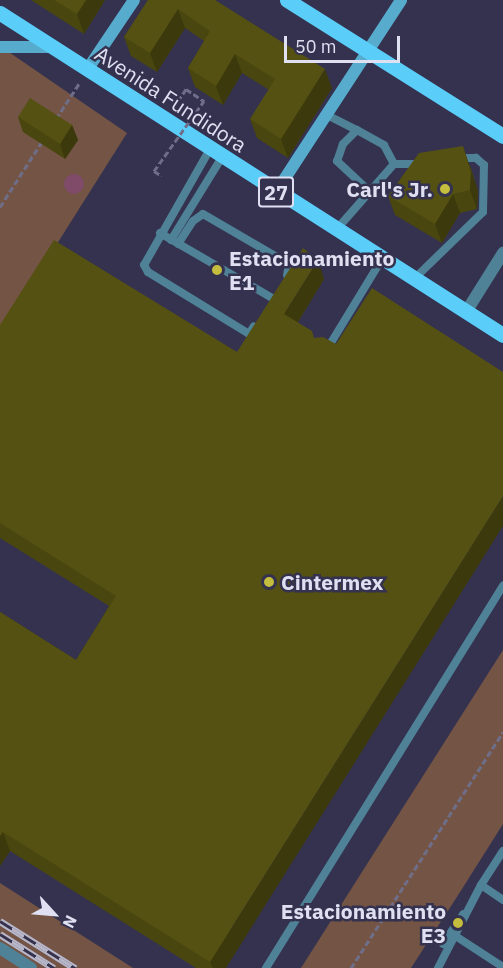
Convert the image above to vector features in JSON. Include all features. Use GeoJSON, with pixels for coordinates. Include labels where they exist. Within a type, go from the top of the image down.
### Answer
{"type":"FeatureCollection","features":[{"type":"Feature","properties":{"kind":"main road"},"geometry":{"type":"LineString","coordinates":[[287,0],[503,136]]}},
{"type":"Feature","properties":{"kind":"main road","name":"Avenida Fundidora"},"geometry":{"type":"LineString","coordinates":[[0,13],[276,192],[503,335]]}},
{"type":"Feature","properties":{"kind":"street"},"geometry":{"type":"LineString","coordinates":[[87,70],[134,0]]}},
{"type":"Feature","properties":{"kind":"street"},"geometry":{"type":"LineString","coordinates":[[276,192],[401,0]]}},
{"type":"Feature","properties":{"kind":"street"},"geometry":{"type":"LineString","coordinates":[[0,47],[52,47]]}},
{"type":"Feature","properties":{"kind":"street"},"geometry":{"type":"LineString","coordinates":[[466,312],[503,253]]}},
{"type":"Feature","properties":{"kind":"street"},"geometry":{"type":"LineString","coordinates":[[0,948],[32,968]]}},
{"type":"Feature","properties":{"kind":"lane"},"geometry":{"type":"LineString","coordinates":[[327,115],[384,145],[394,164]]}},
{"type":"Feature","properties":{"kind":"lane"},"geometry":{"type":"LineString","coordinates":[[357,130],[343,144],[337,161],[368,190]]}},
{"type":"Feature","properties":{"kind":"lane"},"geometry":{"type":"LineString","coordinates":[[216,153],[160,233],[146,256],[144,265],[148,272],[249,334],[261,316]]}},
{"type":"Feature","properties":{"kind":"lane"},"geometry":{"type":"LineString","coordinates":[[175,242],[216,153]]}},
{"type":"Feature","properties":{"kind":"lane"},"geometry":{"type":"LineString","coordinates":[[336,230],[368,190],[394,164],[476,158],[484,165],[483,212],[414,279]]}},
{"type":"Feature","properties":{"kind":"lane"},"geometry":{"type":"LineString","coordinates":[[175,242],[193,221],[203,214],[289,264],[291,267],[284,280]]}},
{"type":"Feature","properties":{"kind":"lane"},"geometry":{"type":"LineString","coordinates":[[160,233],[272,298]]}},
{"type":"Feature","properties":{"kind":"lane"},"geometry":{"type":"LineString","coordinates":[[325,352],[382,259]]}},
{"type":"Feature","properties":{"kind":"lane"},"geometry":{"type":"LineString","coordinates":[[266,307],[278,289]]}},
{"type":"Feature","properties":{"kind":"lane"},"geometry":{"type":"LineString","coordinates":[[266,968],[503,586]]}},
{"type":"Feature","properties":{"kind":"lane"},"geometry":{"type":"LineString","coordinates":[[443,945],[503,851]]}},
{"type":"Feature","properties":{"kind":"lane"},"geometry":{"type":"LineString","coordinates":[[481,885],[503,900]]}},
{"type":"Feature","properties":{"kind":"lane"},"geometry":{"type":"LineString","coordinates":[[438,968],[457,938],[481,885]]}},
{"type":"Feature","properties":{"kind":"lane"},"geometry":{"type":"LineString","coordinates":[[457,938],[503,967]]}},
{"type":"Feature","properties":{"kind":"path"},"geometry":{"type":"LineString","coordinates":[[52,126],[87,70]]}},
{"type":"Feature","properties":{"kind":"path"},"geometry":{"type":"LineString","coordinates":[[162,176],[154,171],[204,101],[186,89],[165,120]]}},
{"type":"Feature","properties":{"kind":"path"},"geometry":{"type":"LineString","coordinates":[[0,207],[46,135]]}},
{"type":"Feature","properties":{"kind":"path"},"geometry":{"type":"LineString","coordinates":[[351,968],[503,732]]}},
{"type":"Feature","properties":{"kind":"shaded area"},"geometry":{"type":"Polygon","coordinates":[[[0,46],[127,133],[0,334],[0,46]]]}},
{"type":"Feature","properties":{"kind":"shaded area"},"geometry":{"type":"Polygon","coordinates":[[[70,174],[78,174],[84,180],[84,188],[78,194],[70,194],[64,188],[64,180],[70,174]]]}},
{"type":"Feature","properties":{"kind":"shaded area"},"geometry":{"type":"Polygon","coordinates":[[[503,650],[503,824],[462,889],[411,968],[301,968],[503,650]]]}},
{"type":"Feature","properties":{"kind":"shaded area"},"geometry":{"type":"Polygon","coordinates":[[[0,883],[133,968],[0,968],[0,883]]]}},
{"type":"Feature","properties":{"kind":"building"},"geometry":{"type":"Polygon","coordinates":[[[54,0],[86,0],[77,14],[54,0]]]}},
{"type":"Feature","properties":{"kind":"building"},"geometry":{"type":"Polygon","coordinates":[[[148,0],[215,0],[325,69],[281,139],[250,119],[275,79],[235,54],[216,86],[188,68],[210,31],[178,9],[150,53],[124,37],[148,0]]]}},
{"type":"Feature","properties":{"kind":"building"},"geometry":{"type":"Polygon","coordinates":[[[30,98],[72,125],[60,144],[18,117],[30,98]]]}},
{"type":"Feature","properties":{"kind":"building"},"geometry":{"type":"Polygon","coordinates":[[[463,146],[471,172],[470,190],[453,194],[435,224],[388,196],[419,153],[463,146]]]}},
{"type":"Feature","properties":{"kind":"building","name":"Cintermex"},"geometry":{"type":"Polygon","coordinates":[[[54,240],[237,352],[303,248],[318,260],[284,314],[312,331],[314,338],[323,337],[336,344],[372,288],[503,372],[503,496],[210,962],[3,832],[0,836],[0,612],[76,660],[116,596],[0,523],[0,325],[54,240]]]}},
{"type":"Feature","properties":{"kind":"railway"},"geometry":{"type":"LineString","coordinates":[[0,921],[75,968]]}},
{"type":"Feature","properties":{"kind":"railway"},"geometry":{"type":"LineString","coordinates":[[0,934],[54,968]]}},
{"type":"Feature","properties":{"kind":"place","name":"Carl's Jr."},"geometry":{"type":"Point","coordinates":[445,189]}},
{"type":"Feature","properties":{"kind":"place","name":"Estacionamiento E1"},"geometry":{"type":"Point","coordinates":[217,270]}},
{"type":"Feature","properties":{"kind":"place","name":"Cintermex"},"geometry":{"type":"Point","coordinates":[269,582]}},
{"type":"Feature","properties":{"kind":"place","name":"Estacionamiento E3"},"geometry":{"type":"Point","coordinates":[458,923]}}]}
